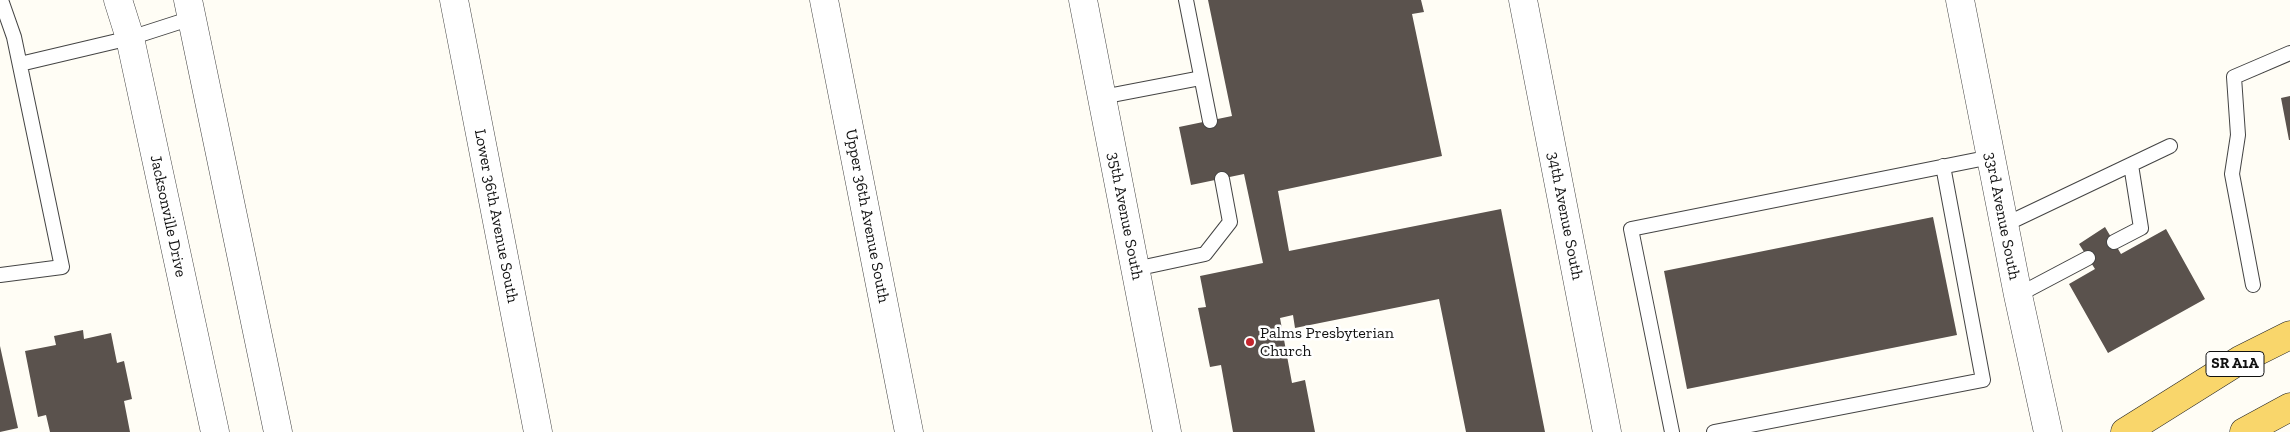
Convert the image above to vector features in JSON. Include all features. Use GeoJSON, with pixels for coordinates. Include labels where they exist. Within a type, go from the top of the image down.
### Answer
{"type":"FeatureCollection","features":[{"type":"Feature","properties":{"kind":"main road","name":"SR A1A"},"geometry":{"type":"LineString","coordinates":[[2125,432],[2240,360],[2290,335]]}},
{"type":"Feature","properties":{"kind":"main road"},"geometry":{"type":"LineString","coordinates":[[2244,432],[2290,407]]}},
{"type":"Feature","properties":{"kind":"street","name":"Jacksonville Drive"},"geometry":{"type":"LineString","coordinates":[[118,0],[130,38],[215,432]]}},
{"type":"Feature","properties":{"kind":"street","name":"Lower 36th Avenue South"},"geometry":{"type":"LineString","coordinates":[[454,0],[538,432]]}},
{"type":"Feature","properties":{"kind":"street","name":"Upper 36th Avenue South"},"geometry":{"type":"LineString","coordinates":[[824,0],[909,432]]}},
{"type":"Feature","properties":{"kind":"street","name":"35th Avenue South"},"geometry":{"type":"LineString","coordinates":[[1083,0],[1167,432]]}},
{"type":"Feature","properties":{"kind":"street","name":"34th Avenue South"},"geometry":{"type":"LineString","coordinates":[[1523,0],[1607,432]]}},
{"type":"Feature","properties":{"kind":"street","name":"33rd Avenue South"},"geometry":{"type":"LineString","coordinates":[[1960,0],[2018,296],[2048,432]]}},
{"type":"Feature","properties":{"kind":"street"},"geometry":{"type":"LineString","coordinates":[[190,9],[278,432]]}},
{"type":"Feature","properties":{"kind":"lane"},"geometry":{"type":"LineString","coordinates":[[0,275],[62,267],[14,37],[1,0]]}},
{"type":"Feature","properties":{"kind":"lane"},"geometry":{"type":"LineString","coordinates":[[1186,0],[1210,120]]}},
{"type":"Feature","properties":{"kind":"lane"},"geometry":{"type":"LineString","coordinates":[[20,64],[130,38],[190,9]]}},
{"type":"Feature","properties":{"kind":"lane"},"geometry":{"type":"LineString","coordinates":[[2253,285],[2232,174],[2238,135],[2234,77],[2290,53]]}},
{"type":"Feature","properties":{"kind":"lane"},"geometry":{"type":"LineString","coordinates":[[1102,97],[1201,78]]}},
{"type":"Feature","properties":{"kind":"lane"},"geometry":{"type":"LineString","coordinates":[[2004,225],[2170,146]]}},
{"type":"Feature","properties":{"kind":"lane"},"geometry":{"type":"LineString","coordinates":[[1672,432],[1631,229],[1991,157]]}},
{"type":"Feature","properties":{"kind":"lane"},"geometry":{"type":"LineString","coordinates":[[2114,242],[2141,228],[2131,165]]}},
{"type":"Feature","properties":{"kind":"lane"},"geometry":{"type":"LineString","coordinates":[[1714,432],[1983,380],[1943,166]]}},
{"type":"Feature","properties":{"kind":"lane"},"geometry":{"type":"LineString","coordinates":[[1135,269],[1205,254],[1230,222],[1222,179]]}},
{"type":"Feature","properties":{"kind":"lane"},"geometry":{"type":"LineString","coordinates":[[2018,296],[2088,258]]}},
{"type":"Feature","properties":{"kind":"building"},"geometry":{"type":"Polygon","coordinates":[[[1208,0],[1421,0],[1424,12],[1412,14],[1442,156],[1278,191],[1289,251],[1501,209],[1545,432],[1466,432],[1439,299],[1295,328],[1293,315],[1280,318],[1292,383],[1305,380],[1315,432],[1233,432],[1221,365],[1210,367],[1198,308],[1206,307],[1200,276],[1263,263],[1244,174],[1191,185],[1179,127],[1232,116],[1208,0]]]}},
{"type":"Feature","properties":{"kind":"building"},"geometry":{"type":"Polygon","coordinates":[[[2290,96],[2290,140],[2289,140],[2281,98],[2290,96]]]}},
{"type":"Feature","properties":{"kind":"building"},"geometry":{"type":"Polygon","coordinates":[[[1933,217],[1957,335],[1687,389],[1664,271],[1933,217]]]}},
{"type":"Feature","properties":{"kind":"building"},"geometry":{"type":"Polygon","coordinates":[[[2105,227],[2121,254],[2166,229],[2205,299],[2108,353],[2069,284],[2095,269],[2079,244],[2105,227]]]}},
{"type":"Feature","properties":{"kind":"building"},"geometry":{"type":"Polygon","coordinates":[[[83,330],[84,339],[111,333],[117,363],[124,361],[132,399],[124,401],[130,432],[50,432],[46,415],[38,417],[25,351],[56,345],[54,336],[83,330]]]}},
{"type":"Feature","properties":{"kind":"building"},"geometry":{"type":"Polygon","coordinates":[[[0,346],[18,428],[0,432],[0,346]]]}},
{"type":"Feature","properties":{"kind":"place","name":"Palms Presbyterian Church"},"geometry":{"type":"Point","coordinates":[1250,342]}}]}
